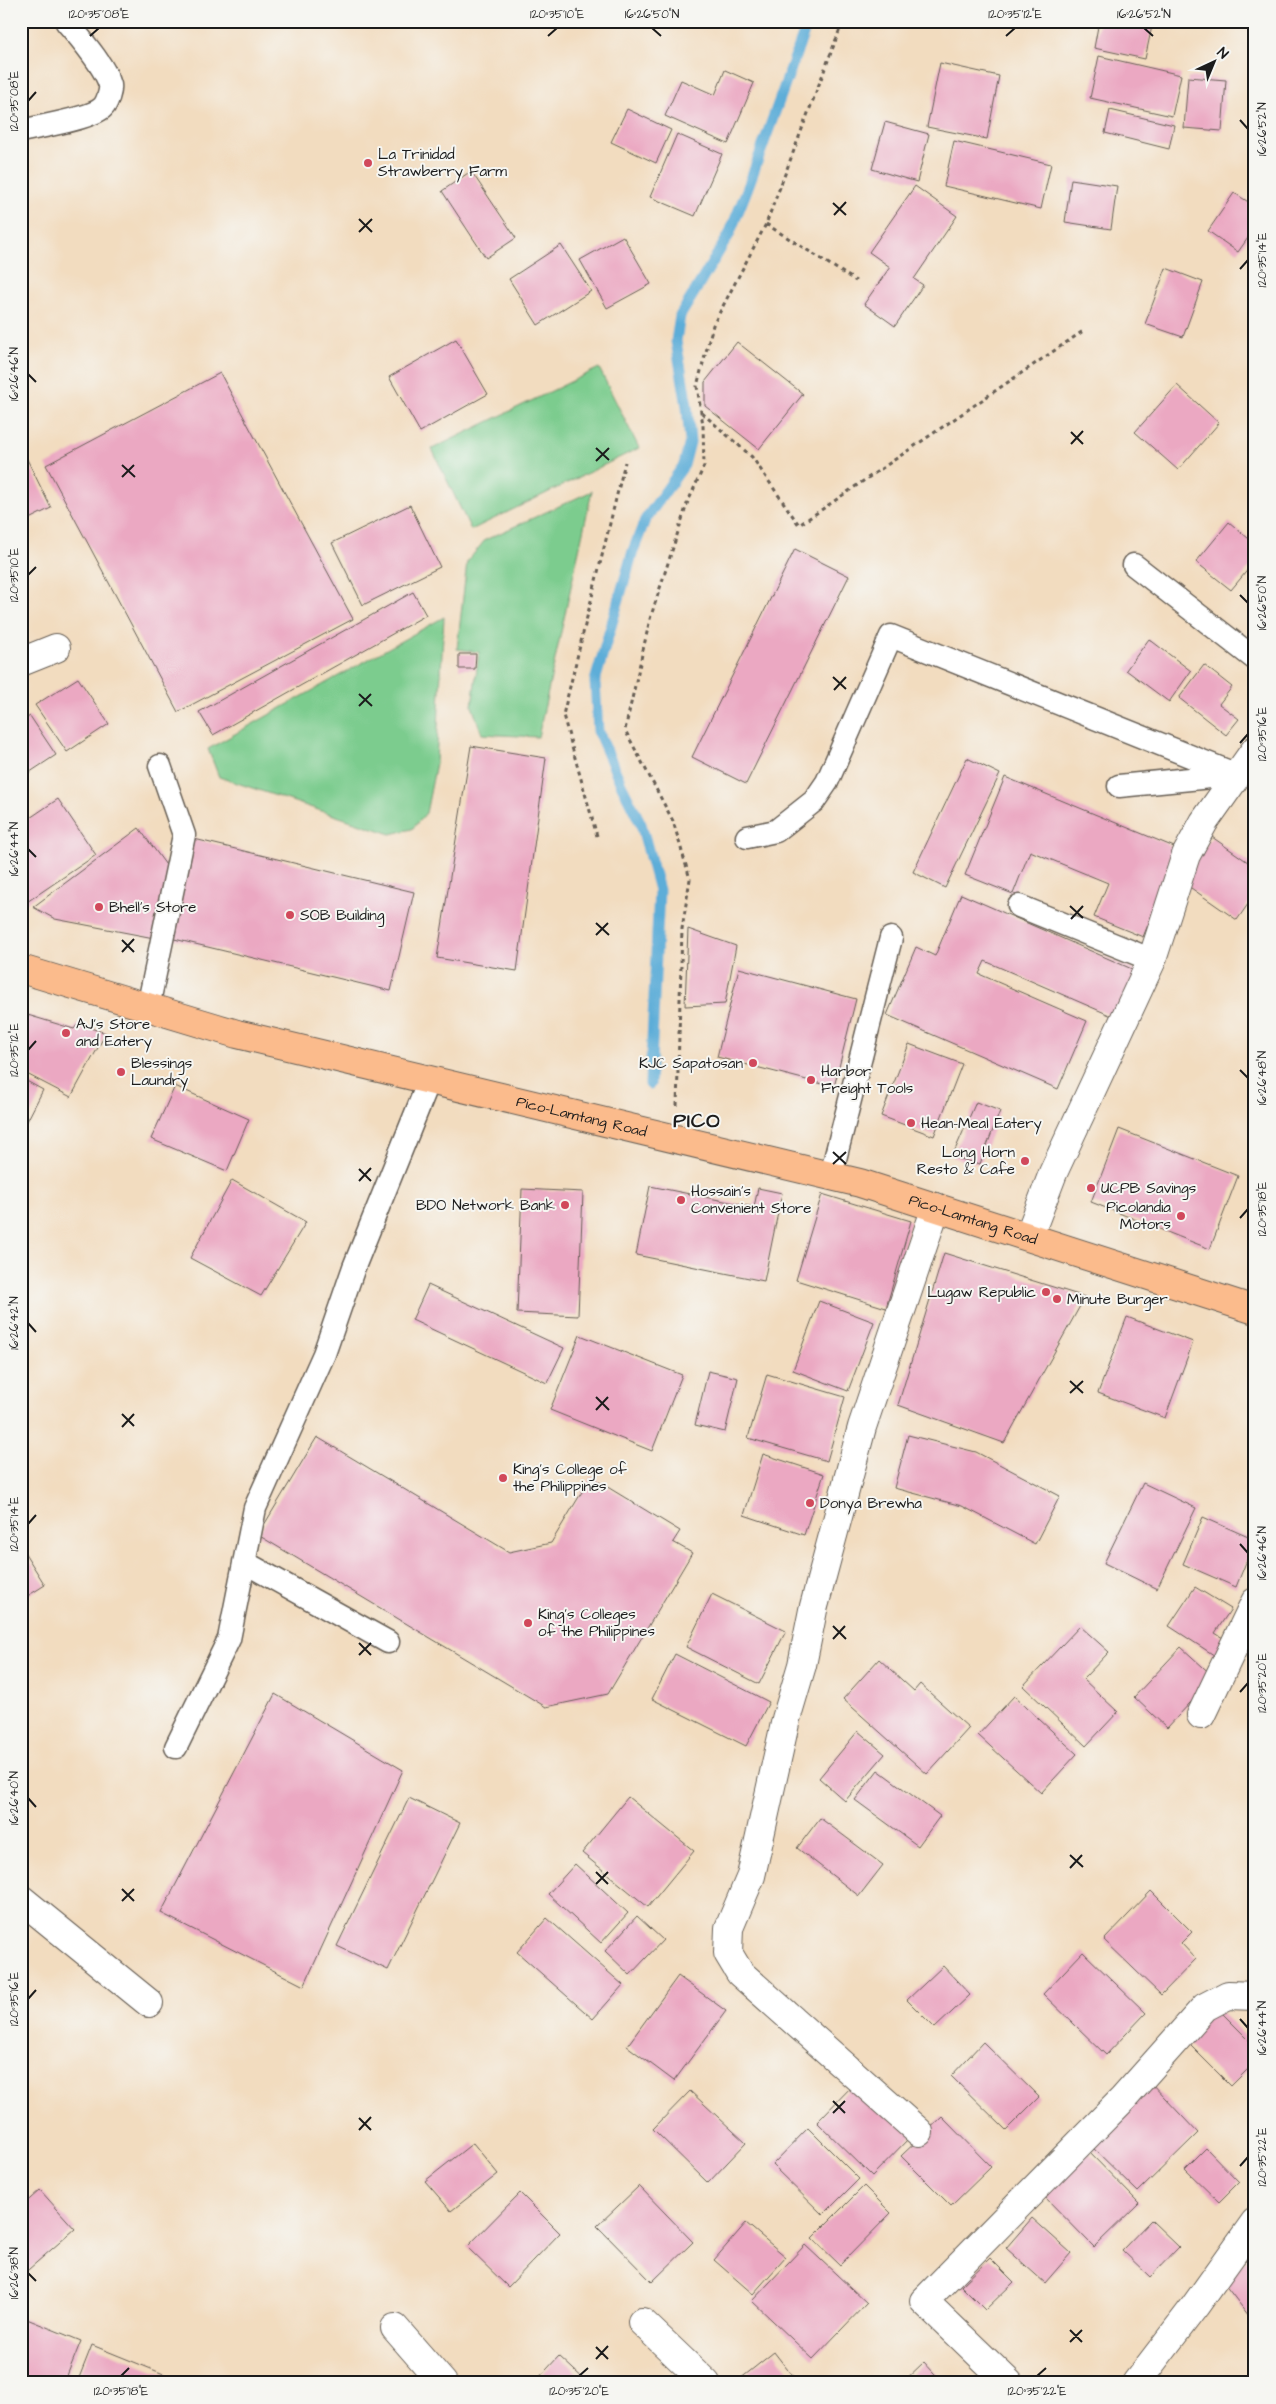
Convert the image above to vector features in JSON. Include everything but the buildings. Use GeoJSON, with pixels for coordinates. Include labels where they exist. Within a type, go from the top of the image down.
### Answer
{"type":"FeatureCollection","features":[{"type":"Feature","properties":{"kind":"main road","name":"Pico-Lamtang Road"},"geometry":{"type":"LineString","coordinates":[[21,969],[237,1034],[831,1175],[1029,1236],[1255,1310]]}},
{"type":"Feature","properties":{"kind":"street"},"geometry":{"type":"LineString","coordinates":[[21,662],[56,648]]}},
{"type":"Feature","properties":{"kind":"street"},"geometry":{"type":"LineString","coordinates":[[1029,1236],[1053,1173],[1152,960],[1186,855],[1204,822],[1255,750]]}},
{"type":"Feature","properties":{"kind":"street"},"geometry":{"type":"LineString","coordinates":[[918,2132],[740,1974],[728,1953],[729,1928],[751,1876],[786,1718],[802,1666],[813,1610],[862,1427],[936,1207]]}},
{"type":"Feature","properties":{"kind":"street"},"geometry":{"type":"LineString","coordinates":[[1201,1716],[1255,1602]]}},
{"type":"Feature","properties":{"kind":"street"},"geometry":{"type":"LineString","coordinates":[[21,1899],[149,2003]]}},
{"type":"Feature","properties":{"kind":"street"},"geometry":{"type":"LineString","coordinates":[[1009,2383],[924,2300],[1123,2099],[1205,2007],[1228,1995],[1255,1996]]}},
{"type":"Feature","properties":{"kind":"street"},"geometry":{"type":"LineString","coordinates":[[1136,2383],[1255,2222]]}},
{"type":"Feature","properties":{"kind":"street"},"geometry":{"type":"LineString","coordinates":[[642,2322],[706,2383]]}},
{"type":"Feature","properties":{"kind":"street"},"geometry":{"type":"LineString","coordinates":[[395,2328],[443,2383]]}},
{"type":"Feature","properties":{"kind":"lane"},"geometry":{"type":"LineString","coordinates":[[21,131],[88,115],[103,107],[108,97],[110,86],[95,58],[66,21]]}},
{"type":"Feature","properties":{"kind":"lane"},"geometry":{"type":"LineString","coordinates":[[1134,565],[1255,659]]}},
{"type":"Feature","properties":{"kind":"lane"},"geometry":{"type":"LineString","coordinates":[[746,837],[776,831],[814,801],[827,782],[891,636],[1237,775]]}},
{"type":"Feature","properties":{"kind":"lane"},"geometry":{"type":"LineString","coordinates":[[148,1007],[184,835],[160,766]]}},
{"type":"Feature","properties":{"kind":"lane"},"geometry":{"type":"LineString","coordinates":[[1119,786],[1237,775]]}},
{"type":"Feature","properties":{"kind":"lane"},"geometry":{"type":"LineString","coordinates":[[1019,906],[1152,960]]}},
{"type":"Feature","properties":{"kind":"lane"},"geometry":{"type":"LineString","coordinates":[[831,1175],[891,938]]}},
{"type":"Feature","properties":{"kind":"lane"},"geometry":{"type":"LineString","coordinates":[[176,1747],[229,1639],[255,1508],[324,1354],[354,1267],[429,1081]]}},
{"type":"Feature","properties":{"kind":"lane"},"geometry":{"type":"LineString","coordinates":[[244,1562],[388,1642]]}},
{"type":"Feature","properties":{"kind":"path"},"geometry":{"type":"LineString","coordinates":[[672,1137],[682,929],[690,879],[673,821],[625,730],[650,619],[687,504],[704,466],[702,413],[697,386],[713,324],[766,224],[843,21]]}},
{"type":"Feature","properties":{"kind":"path"},"geometry":{"type":"LineString","coordinates":[[766,224],[856,281]]}},
{"type":"Feature","properties":{"kind":"path"},"geometry":{"type":"LineString","coordinates":[[702,413],[752,457],[799,525],[1083,331]]}},
{"type":"Feature","properties":{"kind":"path"},"geometry":{"type":"LineString","coordinates":[[597,836],[564,715],[626,462]]}},
{"type":"Feature","properties":{"kind":"green space"},"geometry":{"type":"Polygon","coordinates":[[[599,368],[639,448],[471,530],[432,449],[599,368]]]}},
{"type":"Feature","properties":{"kind":"green space"},"geometry":{"type":"Polygon","coordinates":[[[592,491],[538,737],[482,734],[472,706],[479,652],[457,649],[467,562],[485,540],[592,491]]]}},
{"type":"Feature","properties":{"kind":"green space"},"geometry":{"type":"Polygon","coordinates":[[[444,617],[436,763],[426,813],[412,829],[391,834],[219,777],[208,749],[444,617]]]}},
{"type":"Feature","properties":{"kind":"waterway"},"geometry":{"type":"LineString","coordinates":[[650,1084],[659,890],[641,824],[598,731],[595,681],[633,551],[645,520],[684,465],[690,442],[687,406],[676,341],[680,316],[729,235],[808,21]]}},
{"type":"Feature","properties":{"kind":"place","name":"La Trinidad Strawberry Farm"},"geometry":{"type":"Point","coordinates":[368,163]}},
{"type":"Feature","properties":{"kind":"place","name":"Bhell's Store"},"geometry":{"type":"Point","coordinates":[99,907]}},
{"type":"Feature","properties":{"kind":"place","name":"SOB Building"},"geometry":{"type":"Point","coordinates":[290,915]}},
{"type":"Feature","properties":{"kind":"place","name":"AJ's Store and Eatery"},"geometry":{"type":"Point","coordinates":[66,1033]}},
{"type":"Feature","properties":{"kind":"place","name":"KJC Sapatosan"},"geometry":{"type":"Point","coordinates":[753,1063]}},
{"type":"Feature","properties":{"kind":"place","name":"Blessings Laundry"},"geometry":{"type":"Point","coordinates":[121,1072]}},
{"type":"Feature","properties":{"kind":"place","name":"Harbor Freight Tools"},"geometry":{"type":"Point","coordinates":[811,1080]}},
{"type":"Feature","properties":{"kind":"place","name":"Hean-Meal Eatery"},"geometry":{"type":"Point","coordinates":[911,1123]}},
{"type":"Feature","properties":{"kind":"place","name":"Long Horn Resto & Cafe"},"geometry":{"type":"Point","coordinates":[1025,1161]}},
{"type":"Feature","properties":{"kind":"place","name":"UCPB Savings"},"geometry":{"type":"Point","coordinates":[1091,1188]}},
{"type":"Feature","properties":{"kind":"place","name":"Hossain's Convenient Store"},"geometry":{"type":"Point","coordinates":[681,1200]}},
{"type":"Feature","properties":{"kind":"place","name":"BDO Network Bank"},"geometry":{"type":"Point","coordinates":[565,1205]}},
{"type":"Feature","properties":{"kind":"place","name":"Picolandia Motors"},"geometry":{"type":"Point","coordinates":[1181,1216]}},
{"type":"Feature","properties":{"kind":"place","name":"Lugaw Republic"},"geometry":{"type":"Point","coordinates":[1046,1292]}},
{"type":"Feature","properties":{"kind":"place","name":"Minute Burger"},"geometry":{"type":"Point","coordinates":[1057,1299]}},
{"type":"Feature","properties":{"kind":"place","name":"King's College of the Philippines"},"geometry":{"type":"Point","coordinates":[503,1478]}},
{"type":"Feature","properties":{"kind":"place","name":"Donya Brewha"},"geometry":{"type":"Point","coordinates":[810,1503]}},
{"type":"Feature","properties":{"kind":"place","name":"King's Colleges of the Philippines"},"geometry":{"type":"Point","coordinates":[528,1623]}},
{"type":"Feature","properties":{"kind":"district","name":"PICO"},"geometry":{"type":"Point","coordinates":[697,1121]}}]}
